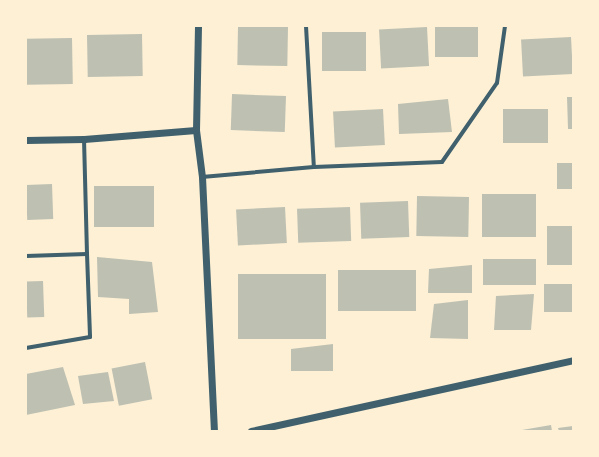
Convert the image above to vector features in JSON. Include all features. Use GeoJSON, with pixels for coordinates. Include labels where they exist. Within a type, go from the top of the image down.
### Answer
{"type":"FeatureCollection","features":[{"type":"Feature","properties":{"kind":"street"},"geometry":{"type":"LineString","coordinates":[[198,26],[196,130],[202,177],[214,431]]}},
{"type":"Feature","properties":{"kind":"street"},"geometry":{"type":"LineString","coordinates":[[306,26],[314,167]]}},
{"type":"Feature","properties":{"kind":"street"},"geometry":{"type":"LineString","coordinates":[[202,177],[314,167],[442,162],[497,83],[505,26]]}},
{"type":"Feature","properties":{"kind":"street"},"geometry":{"type":"LineString","coordinates":[[26,140],[84,139],[196,130]]}},
{"type":"Feature","properties":{"kind":"street"},"geometry":{"type":"LineString","coordinates":[[26,348],[90,336],[84,139]]}},
{"type":"Feature","properties":{"kind":"street"},"geometry":{"type":"LineString","coordinates":[[26,256],[87,254]]}},
{"type":"Feature","properties":{"kind":"street"},"geometry":{"type":"LineString","coordinates":[[251,431],[573,360]]}},
{"type":"Feature","properties":{"kind":"building"},"geometry":{"type":"Polygon","coordinates":[[[238,26],[288,27],[287,66],[237,65],[238,26]]]}},
{"type":"Feature","properties":{"kind":"building"},"geometry":{"type":"Polygon","coordinates":[[[435,26],[478,26],[478,57],[435,57],[435,26]]]}},
{"type":"Feature","properties":{"kind":"building"},"geometry":{"type":"Polygon","coordinates":[[[427,27],[429,66],[381,68],[379,30],[427,27]]]}},
{"type":"Feature","properties":{"kind":"building"},"geometry":{"type":"Polygon","coordinates":[[[322,32],[366,32],[366,71],[322,71],[322,32]]]}},
{"type":"Feature","properties":{"kind":"building"},"geometry":{"type":"Polygon","coordinates":[[[142,34],[143,76],[88,77],[87,35],[142,34]]]}},
{"type":"Feature","properties":{"kind":"building"},"geometry":{"type":"Polygon","coordinates":[[[571,37],[573,74],[523,77],[521,40],[571,37]]]}},
{"type":"Feature","properties":{"kind":"building"},"geometry":{"type":"Polygon","coordinates":[[[72,38],[73,84],[27,85],[26,39],[72,38]]]}},
{"type":"Feature","properties":{"kind":"building"},"geometry":{"type":"Polygon","coordinates":[[[232,94],[286,96],[285,132],[231,130],[232,94]]]}},
{"type":"Feature","properties":{"kind":"building"},"geometry":{"type":"Polygon","coordinates":[[[567,97],[573,97],[573,129],[568,129],[567,97]]]}},
{"type":"Feature","properties":{"kind":"building"},"geometry":{"type":"Polygon","coordinates":[[[448,99],[452,132],[399,134],[398,104],[448,99]]]}},
{"type":"Feature","properties":{"kind":"building"},"geometry":{"type":"Polygon","coordinates":[[[383,109],[385,145],[335,148],[333,112],[383,109]]]}},
{"type":"Feature","properties":{"kind":"building"},"geometry":{"type":"Polygon","coordinates":[[[503,109],[548,109],[548,143],[503,143],[503,109]]]}},
{"type":"Feature","properties":{"kind":"building"},"geometry":{"type":"Polygon","coordinates":[[[557,163],[573,163],[573,189],[557,189],[557,163]]]}},
{"type":"Feature","properties":{"kind":"building"},"geometry":{"type":"Polygon","coordinates":[[[52,184],[53,219],[27,220],[26,185],[52,184]]]}},
{"type":"Feature","properties":{"kind":"building"},"geometry":{"type":"Polygon","coordinates":[[[94,186],[154,186],[154,227],[94,227],[94,186]]]}},
{"type":"Feature","properties":{"kind":"building"},"geometry":{"type":"Polygon","coordinates":[[[482,194],[536,194],[536,237],[482,237],[482,194]]]}},
{"type":"Feature","properties":{"kind":"building"},"geometry":{"type":"Polygon","coordinates":[[[417,196],[469,197],[468,237],[416,236],[417,196]]]}},
{"type":"Feature","properties":{"kind":"building"},"geometry":{"type":"Polygon","coordinates":[[[408,201],[409,237],[361,239],[360,203],[408,201]]]}},
{"type":"Feature","properties":{"kind":"building"},"geometry":{"type":"Polygon","coordinates":[[[285,207],[287,243],[238,246],[236,210],[285,207]]]}},
{"type":"Feature","properties":{"kind":"building"},"geometry":{"type":"Polygon","coordinates":[[[350,207],[351,241],[298,243],[297,209],[350,207]]]}},
{"type":"Feature","properties":{"kind":"building"},"geometry":{"type":"Polygon","coordinates":[[[547,226],[573,226],[573,265],[547,265],[547,226]]]}},
{"type":"Feature","properties":{"kind":"building"},"geometry":{"type":"Polygon","coordinates":[[[97,257],[152,262],[158,312],[129,314],[129,299],[98,297],[97,257]]]}},
{"type":"Feature","properties":{"kind":"building"},"geometry":{"type":"Polygon","coordinates":[[[483,259],[536,259],[536,285],[483,285],[483,259]]]}},
{"type":"Feature","properties":{"kind":"building"},"geometry":{"type":"Polygon","coordinates":[[[472,265],[472,293],[428,293],[429,269],[472,265]]]}},
{"type":"Feature","properties":{"kind":"building"},"geometry":{"type":"Polygon","coordinates":[[[338,270],[416,270],[416,311],[338,311],[338,270]]]}},
{"type":"Feature","properties":{"kind":"building"},"geometry":{"type":"Polygon","coordinates":[[[238,274],[326,274],[326,339],[238,339],[238,274]]]}},
{"type":"Feature","properties":{"kind":"building"},"geometry":{"type":"Polygon","coordinates":[[[43,281],[44,317],[27,318],[26,282],[43,281]]]}},
{"type":"Feature","properties":{"kind":"building"},"geometry":{"type":"Polygon","coordinates":[[[544,284],[573,284],[573,312],[544,312],[544,284]]]}},
{"type":"Feature","properties":{"kind":"building"},"geometry":{"type":"Polygon","coordinates":[[[534,294],[531,330],[494,330],[496,296],[534,294]]]}},
{"type":"Feature","properties":{"kind":"building"},"geometry":{"type":"Polygon","coordinates":[[[468,300],[468,339],[430,338],[434,304],[468,300]]]}},
{"type":"Feature","properties":{"kind":"building"},"geometry":{"type":"Polygon","coordinates":[[[333,344],[333,371],[291,371],[291,349],[333,344]]]}},
{"type":"Feature","properties":{"kind":"building"},"geometry":{"type":"Polygon","coordinates":[[[145,362],[152,399],[119,406],[112,368],[145,362]]]}},
{"type":"Feature","properties":{"kind":"building"},"geometry":{"type":"Polygon","coordinates":[[[63,367],[75,405],[26,415],[26,374],[63,367]]]}},
{"type":"Feature","properties":{"kind":"building"},"geometry":{"type":"Polygon","coordinates":[[[108,372],[114,401],[83,404],[78,376],[108,372]]]}},
{"type":"Feature","properties":{"kind":"building"},"geometry":{"type":"Polygon","coordinates":[[[551,425],[552,431],[522,431],[522,430],[551,425]]]}},
{"type":"Feature","properties":{"kind":"building"},"geometry":{"type":"Polygon","coordinates":[[[573,426],[573,431],[559,431],[558,428],[573,426]]]}}]}
